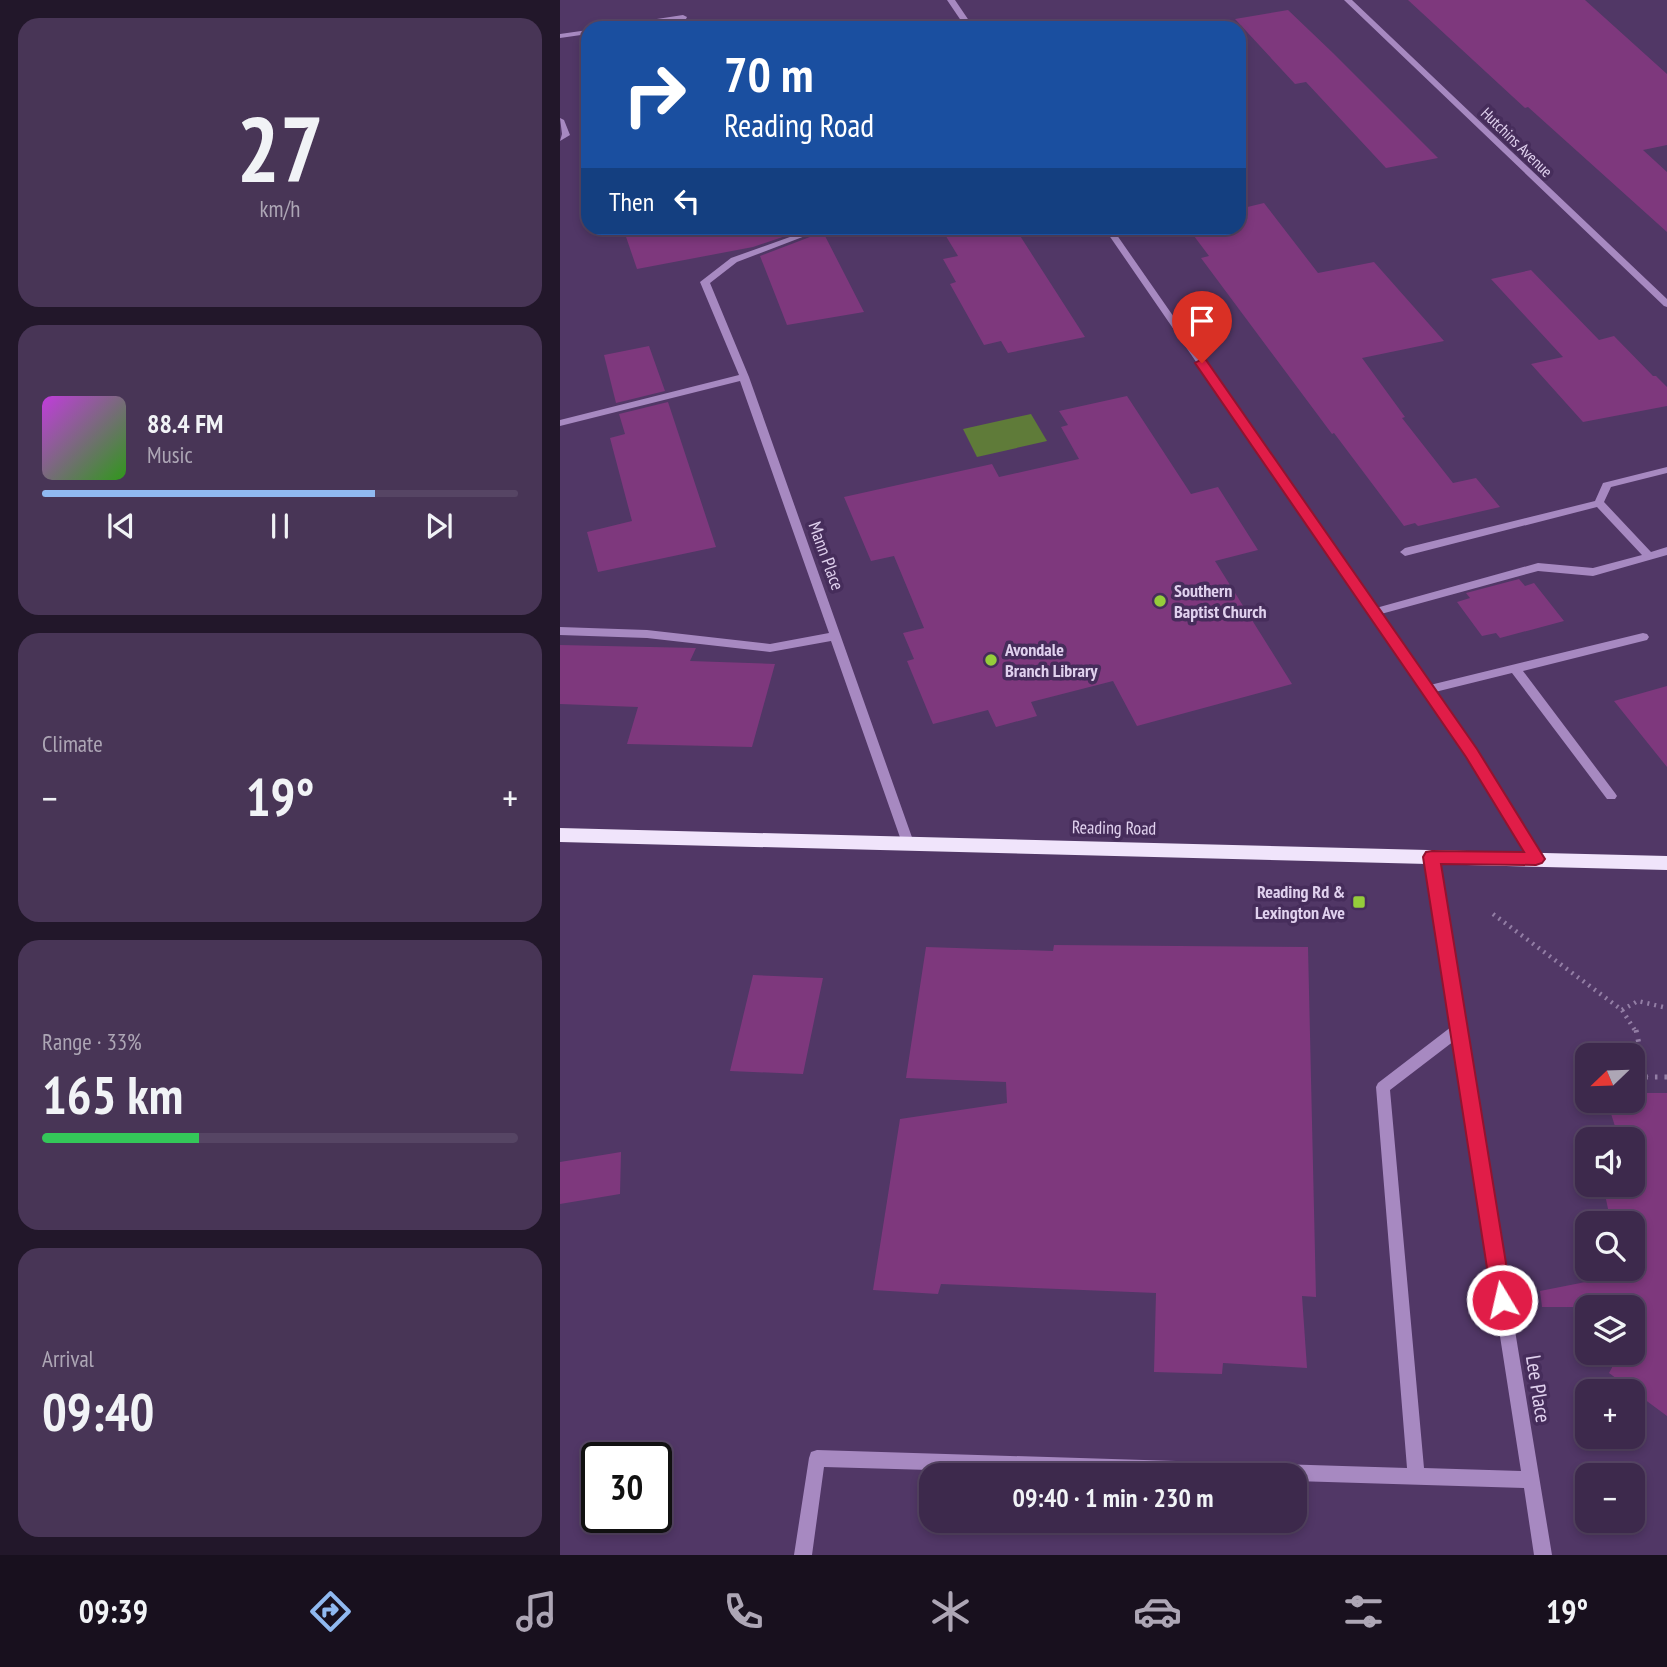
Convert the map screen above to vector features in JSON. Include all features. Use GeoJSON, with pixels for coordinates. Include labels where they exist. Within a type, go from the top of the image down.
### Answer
{"type":"FeatureCollection","features":[{"type":"Feature","properties":{"kind":"main road","name":"Reading Road"},"geometry":{"type":"LineString","coordinates":[[560,835],[1667,863]]}},
{"type":"Feature","properties":{"kind":"street"},"geometry":{"type":"LineString","coordinates":[[951,0],[965,21]]}},
{"type":"Feature","properties":{"kind":"street","name":"Hutchins Avenue"},"geometry":{"type":"LineString","coordinates":[[1348,0],[1667,303]]}},
{"type":"Feature","properties":{"kind":"street"},"geometry":{"type":"LineString","coordinates":[[657,21],[683,17]]}},
{"type":"Feature","properties":{"kind":"street"},"geometry":{"type":"LineString","coordinates":[[560,36],[581,33]]}},
{"type":"Feature","properties":{"kind":"street"},"geometry":{"type":"LineString","coordinates":[[560,120],[566,135],[560,139]]}},
{"type":"Feature","properties":{"kind":"street","name":"Mann Place"},"geometry":{"type":"LineString","coordinates":[[803,235],[734,260],[705,282],[744,377],[908,843]]}},
{"type":"Feature","properties":{"kind":"street"},"geometry":{"type":"LineString","coordinates":[[1113,235],[1471,753],[1536,859]]}},
{"type":"Feature","properties":{"kind":"street"},"geometry":{"type":"LineString","coordinates":[[560,423],[620,412],[744,377]]}},
{"type":"Feature","properties":{"kind":"street"},"geometry":{"type":"LineString","coordinates":[[1599,503],[1607,485],[1667,470]]}},
{"type":"Feature","properties":{"kind":"street"},"geometry":{"type":"LineString","coordinates":[[1599,503],[1649,556]]}},
{"type":"Feature","properties":{"kind":"street"},"geometry":{"type":"LineString","coordinates":[[1405,552],[1599,503]]}},
{"type":"Feature","properties":{"kind":"street"},"geometry":{"type":"LineString","coordinates":[[1374,612],[1538,567],[1592,572],[1667,551]]}},
{"type":"Feature","properties":{"kind":"street"},"geometry":{"type":"LineString","coordinates":[[560,631],[647,634],[771,648],[836,636]]}},
{"type":"Feature","properties":{"kind":"street"},"geometry":{"type":"LineString","coordinates":[[1428,690],[1643,637]]}},
{"type":"Feature","properties":{"kind":"street"},"geometry":{"type":"LineString","coordinates":[[1515,669],[1611,796]]}},
{"type":"Feature","properties":{"kind":"street","name":"Lee Place"},"geometry":{"type":"LineString","coordinates":[[1432,857],[1543,1555]]}},
{"type":"Feature","properties":{"kind":"street"},"geometry":{"type":"LineString","coordinates":[[1416,1476],[1383,1087],[1459,1029]]}},
{"type":"Feature","properties":{"kind":"street"},"geometry":{"type":"LineString","coordinates":[[803,1555],[817,1458],[1531,1480]]}},
{"type":"Feature","properties":{"kind":"path"},"geometry":{"type":"LineString","coordinates":[[1493,914],[1622,1010],[1635,1026],[1646,1077],[1667,1077]]}},
{"type":"Feature","properties":{"kind":"path"},"geometry":{"type":"LineString","coordinates":[[1622,1010],[1638,1001],[1667,1007]]}},
{"type":"Feature","properties":{"kind":"green space"},"geometry":{"type":"Polygon","coordinates":[[[1031,414],[1047,441],[977,457],[963,429],[1031,414]]]}},
{"type":"Feature","properties":{"kind":"building"},"geometry":{"type":"Polygon","coordinates":[[[1408,0],[1585,0],[1667,74],[1667,145],[1643,150],[1667,172],[1667,232],[1528,107],[1525,108],[1408,0]]]}},
{"type":"Feature","properties":{"kind":"building"},"geometry":{"type":"Polygon","coordinates":[[[1288,10],[1438,158],[1386,168],[1306,82],[1295,84],[1246,31],[1246,21],[1235,19],[1288,10]]]}},
{"type":"Feature","properties":{"kind":"building"},"geometry":{"type":"Polygon","coordinates":[[[1264,203],[1318,273],[1374,262],[1444,341],[1362,358],[1405,417],[1402,418],[1453,483],[1476,478],[1500,507],[1418,526],[1415,523],[1404,526],[1201,258],[1209,256],[1193,235],[1246,235],[1246,207],[1264,203]]]}},
{"type":"Feature","properties":{"kind":"building"},"geometry":{"type":"Polygon","coordinates":[[[625,235],[788,235],[753,247],[637,269],[625,235]]]}},
{"type":"Feature","properties":{"kind":"building"},"geometry":{"type":"Polygon","coordinates":[[[815,235],[825,235],[864,312],[787,325],[760,256],[815,235]]]}},
{"type":"Feature","properties":{"kind":"building"},"geometry":{"type":"Polygon","coordinates":[[[945,235],[1019,235],[1085,337],[1008,353],[1001,341],[984,345],[950,284],[956,282],[943,259],[958,256],[945,235]]]}},
{"type":"Feature","properties":{"kind":"building"},"geometry":{"type":"Polygon","coordinates":[[[1531,270],[1599,340],[1614,336],[1667,387],[1667,406],[1583,422],[1531,364],[1563,357],[1491,279],[1531,270]]]}},
{"type":"Feature","properties":{"kind":"building"},"geometry":{"type":"Polygon","coordinates":[[[649,346],[665,391],[616,403],[604,355],[649,346]]]}},
{"type":"Feature","properties":{"kind":"building"},"geometry":{"type":"Polygon","coordinates":[[[1127,396],[1191,494],[1218,487],[1258,550],[1215,561],[1292,684],[1137,726],[1113,681],[1031,702],[1037,716],[996,727],[988,710],[933,724],[907,661],[914,659],[903,633],[924,628],[894,556],[871,561],[844,497],[992,464],[999,477],[1079,459],[1061,427],[1068,425],[1059,411],[1127,396]]]}},
{"type":"Feature","properties":{"kind":"building"},"geometry":{"type":"Polygon","coordinates":[[[668,402],[716,547],[598,572],[587,532],[632,521],[610,438],[625,434],[619,414],[668,402]]]}},
{"type":"Feature","properties":{"kind":"building"},"geometry":{"type":"Polygon","coordinates":[[[1519,579],[1525,586],[1534,583],[1564,621],[1500,638],[1496,633],[1482,636],[1457,602],[1470,598],[1466,593],[1519,579]]]}},
{"type":"Feature","properties":{"kind":"building"},"geometry":{"type":"Polygon","coordinates":[[[560,645],[696,648],[690,661],[775,664],[752,747],[627,744],[638,707],[560,704],[560,645]]]}},
{"type":"Feature","properties":{"kind":"building"},"geometry":{"type":"Polygon","coordinates":[[[1667,686],[1667,767],[1614,701],[1667,686]]]}},
{"type":"Feature","properties":{"kind":"building"},"geometry":{"type":"Polygon","coordinates":[[[1054,945],[1308,947],[1316,1297],[1302,1296],[1307,1368],[1223,1363],[1222,1374],[1154,1372],[1156,1293],[941,1284],[938,1294],[873,1290],[900,1119],[1007,1103],[1006,1082],[906,1078],[926,947],[1053,951],[1054,945]]]}},
{"type":"Feature","properties":{"kind":"building"},"geometry":{"type":"Polygon","coordinates":[[[753,975],[823,978],[803,1074],[730,1071],[753,975]]]}},
{"type":"Feature","properties":{"kind":"building"},"geometry":{"type":"Polygon","coordinates":[[[1645,1093],[1667,1093],[1667,1416],[1645,1400],[1645,1379],[1617,1379],[1609,1373],[1613,1365],[1645,1365],[1645,1295],[1575,1295],[1575,1307],[1542,1307],[1540,1291],[1591,1281],[1645,1281],[1645,1211],[1608,1211],[1606,1197],[1645,1197],[1645,1127],[1615,1127],[1611,1113],[1645,1113],[1645,1093]]]}},
{"type":"Feature","properties":{"kind":"building"},"geometry":{"type":"Polygon","coordinates":[[[621,1152],[620,1194],[560,1204],[560,1162],[621,1152]]]}},
{"type":"Feature","properties":{"kind":"place","name":"Southern Baptist Church"},"geometry":{"type":"Point","coordinates":[1160,601]}},
{"type":"Feature","properties":{"kind":"place","name":"Avondale Branch Library"},"geometry":{"type":"Point","coordinates":[991,660]}},
{"type":"Feature","properties":{"kind":"place","name":"Reading Rd & Lexington Ave"},"geometry":{"type":"Point","coordinates":[1359,902]}},
{"type":"Feature","properties":{"kind":"route"},"geometry":{"type":"LineString","coordinates":[[1202,363],[1471,753],[1536,859],[1432,857],[1502,1300]]}}]}
